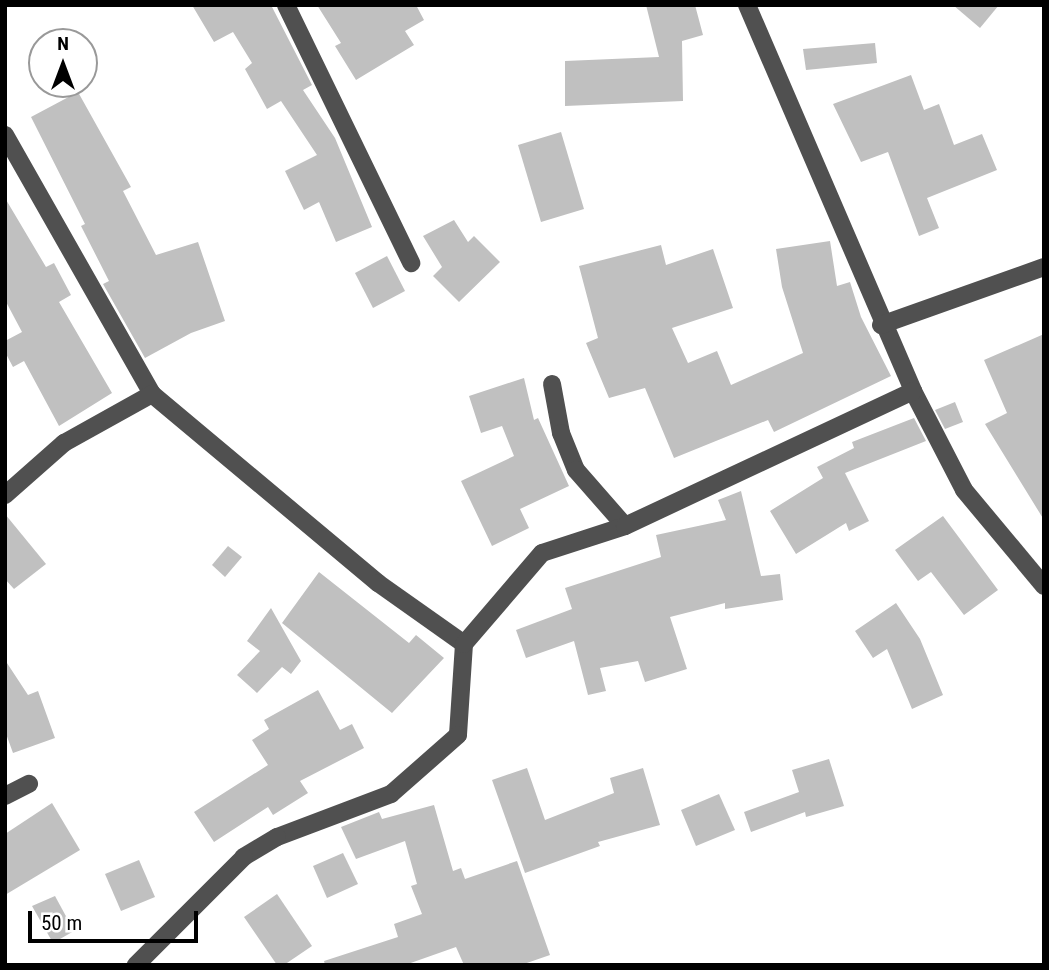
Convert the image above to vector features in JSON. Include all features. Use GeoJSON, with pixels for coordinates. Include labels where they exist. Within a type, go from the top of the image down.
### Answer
{"type":"FeatureCollection","features":[{"type":"Feature","properties":{"kind":"street"},"geometry":{"type":"LineString","coordinates":[[286,5],[411,263]]}},
{"type":"Feature","properties":{"kind":"street"},"geometry":{"type":"LineString","coordinates":[[747,5],[836,205],[881,324],[913,391],[964,490],[1044,586]]}},
{"type":"Feature","properties":{"kind":"street"},"geometry":{"type":"LineString","coordinates":[[5,135],[152,394],[378,583],[464,645]]}},
{"type":"Feature","properties":{"kind":"street"},"geometry":{"type":"LineString","coordinates":[[881,324],[1044,267]]}},
{"type":"Feature","properties":{"kind":"street"},"geometry":{"type":"LineString","coordinates":[[552,384],[561,433],[576,470],[625,526]]}},
{"type":"Feature","properties":{"kind":"street"},"geometry":{"type":"LineString","coordinates":[[136,965],[244,857],[277,837],[391,794],[458,735],[464,645],[542,553],[625,526],[913,391]]}},
{"type":"Feature","properties":{"kind":"street"},"geometry":{"type":"LineString","coordinates":[[5,495],[64,443],[152,394]]}},
{"type":"Feature","properties":{"kind":"street"},"geometry":{"type":"LineString","coordinates":[[5,796],[29,784]]}},
{"type":"Feature","properties":{"kind":"building"},"geometry":{"type":"Polygon","coordinates":[[[192,5],[271,5],[312,85],[303,90],[335,138],[372,227],[336,242],[319,202],[304,210],[285,171],[317,155],[281,101],[267,109],[245,69],[252,63],[233,32],[214,42],[192,5]]]}},
{"type":"Feature","properties":{"kind":"building"},"geometry":{"type":"Polygon","coordinates":[[[317,5],[416,5],[424,20],[405,31],[414,45],[356,80],[335,46],[341,43],[317,5]]]}},
{"type":"Feature","properties":{"kind":"building"},"geometry":{"type":"Polygon","coordinates":[[[646,5],[695,5],[703,35],[682,41],[683,101],[565,106],[565,61],[659,57],[646,5]]]}},
{"type":"Feature","properties":{"kind":"building"},"geometry":{"type":"Polygon","coordinates":[[[953,5],[999,5],[980,28],[953,5]]]}},
{"type":"Feature","properties":{"kind":"building"},"geometry":{"type":"Polygon","coordinates":[[[875,43],[877,63],[806,70],[803,49],[875,43]]]}},
{"type":"Feature","properties":{"kind":"building"},"geometry":{"type":"Polygon","coordinates":[[[911,75],[924,110],[939,104],[954,145],[982,134],[997,170],[927,198],[939,228],[919,236],[888,152],[861,162],[833,104],[911,75]]]}},
{"type":"Feature","properties":{"kind":"building"},"geometry":{"type":"Polygon","coordinates":[[[67,98],[81,98],[131,187],[123,191],[156,255],[198,242],[225,321],[191,333],[145,358],[103,284],[109,281],[81,226],[85,224],[31,117],[67,98]]]}},
{"type":"Feature","properties":{"kind":"building"},"geometry":{"type":"Polygon","coordinates":[[[561,132],[584,209],[541,222],[518,145],[561,132]]]}},
{"type":"Feature","properties":{"kind":"building"},"geometry":{"type":"Polygon","coordinates":[[[5,198],[46,267],[54,263],[71,295],[59,302],[112,393],[59,426],[24,361],[13,367],[5,352],[5,341],[22,332],[5,300],[5,198]]]}},
{"type":"Feature","properties":{"kind":"building"},"geometry":{"type":"Polygon","coordinates":[[[454,220],[468,242],[474,236],[500,262],[459,302],[433,276],[442,267],[423,236],[454,220]]]}},
{"type":"Feature","properties":{"kind":"building"},"geometry":{"type":"Polygon","coordinates":[[[830,241],[837,286],[850,282],[861,317],[891,376],[774,432],[768,420],[674,458],[645,388],[609,398],[586,343],[598,338],[579,266],[661,245],[666,265],[713,249],[733,308],[672,328],[688,363],[717,351],[731,385],[803,353],[782,287],[776,249],[830,241]]]}},
{"type":"Feature","properties":{"kind":"building"},"geometry":{"type":"Polygon","coordinates":[[[387,256],[405,291],[373,308],[355,273],[387,256]]]}},
{"type":"Feature","properties":{"kind":"building"},"geometry":{"type":"Polygon","coordinates":[[[1044,334],[1044,520],[985,424],[1007,413],[984,360],[1044,334]]]}},
{"type":"Feature","properties":{"kind":"building"},"geometry":{"type":"Polygon","coordinates":[[[524,378],[534,420],[538,418],[569,486],[520,509],[529,528],[492,546],[461,481],[514,456],[502,426],[481,433],[469,396],[524,378]]]}},
{"type":"Feature","properties":{"kind":"building"},"geometry":{"type":"Polygon","coordinates":[[[955,402],[963,422],[945,429],[935,410],[955,402]]]}},
{"type":"Feature","properties":{"kind":"building"},"geometry":{"type":"Polygon","coordinates":[[[914,418],[926,441],[845,473],[869,521],[849,531],[846,523],[796,554],[770,511],[823,478],[817,467],[854,448],[852,442],[914,418]]]}},
{"type":"Feature","properties":{"kind":"building"},"geometry":{"type":"Polygon","coordinates":[[[741,491],[761,576],[780,574],[783,600],[725,609],[725,603],[670,617],[687,669],[645,682],[638,661],[600,668],[606,691],[588,695],[574,641],[526,658],[516,630],[572,609],[565,588],[661,557],[656,535],[726,520],[718,500],[741,491]]]}},
{"type":"Feature","properties":{"kind":"building"},"geometry":{"type":"Polygon","coordinates":[[[5,514],[46,564],[14,589],[5,579],[5,514]]]}},
{"type":"Feature","properties":{"kind":"building"},"geometry":{"type":"Polygon","coordinates":[[[943,516],[998,590],[964,615],[931,572],[918,581],[895,550],[943,516]]]}},
{"type":"Feature","properties":{"kind":"building"},"geometry":{"type":"Polygon","coordinates":[[[228,546],[242,557],[225,577],[212,565],[228,546]]]}},
{"type":"Feature","properties":{"kind":"building"},"geometry":{"type":"Polygon","coordinates":[[[319,572],[409,643],[416,635],[444,658],[392,713],[282,623],[319,572]]]}},
{"type":"Feature","properties":{"kind":"building"},"geometry":{"type":"Polygon","coordinates":[[[896,603],[920,639],[943,695],[912,709],[887,649],[873,658],[855,631],[896,603]]]}},
{"type":"Feature","properties":{"kind":"building"},"geometry":{"type":"Polygon","coordinates":[[[271,608],[301,661],[291,674],[282,667],[257,693],[237,675],[260,651],[247,641],[271,608]]]}},
{"type":"Feature","properties":{"kind":"building"},"geometry":{"type":"Polygon","coordinates":[[[5,660],[28,695],[38,691],[55,738],[13,753],[5,731],[5,660]]]}},
{"type":"Feature","properties":{"kind":"building"},"geometry":{"type":"Polygon","coordinates":[[[318,690],[340,730],[352,724],[364,748],[300,781],[308,793],[273,815],[268,807],[214,842],[194,812],[268,765],[252,740],[269,729],[264,720],[318,690]]]}},
{"type":"Feature","properties":{"kind":"building"},"geometry":{"type":"Polygon","coordinates":[[[829,759],[844,806],[806,817],[805,812],[751,832],[744,812],[799,792],[792,770],[829,759]]]}},
{"type":"Feature","properties":{"kind":"building"},"geometry":{"type":"Polygon","coordinates":[[[527,768],[545,820],[614,793],[610,778],[643,768],[660,825],[598,842],[600,846],[525,873],[492,780],[527,768]]]}},
{"type":"Feature","properties":{"kind":"building"},"geometry":{"type":"Polygon","coordinates":[[[719,794],[735,830],[696,846],[681,810],[719,794]]]}},
{"type":"Feature","properties":{"kind":"building"},"geometry":{"type":"Polygon","coordinates":[[[52,803],[80,850],[5,895],[5,834],[52,803]]]}},
{"type":"Feature","properties":{"kind":"building"},"geometry":{"type":"Polygon","coordinates":[[[434,805],[453,871],[461,868],[465,879],[517,861],[550,955],[521,965],[464,965],[456,947],[405,965],[325,965],[324,961],[398,937],[394,924],[422,914],[411,886],[417,884],[405,841],[356,859],[341,827],[379,812],[382,819],[434,805]]]}},
{"type":"Feature","properties":{"kind":"building"},"geometry":{"type":"Polygon","coordinates":[[[343,853],[358,884],[327,898],[313,866],[343,853]]]}},
{"type":"Feature","properties":{"kind":"building"},"geometry":{"type":"Polygon","coordinates":[[[139,860],[155,897],[121,911],[105,874],[139,860]]]}},
{"type":"Feature","properties":{"kind":"building"},"geometry":{"type":"Polygon","coordinates":[[[277,894],[312,946],[284,965],[277,965],[244,917],[277,894]]]}},
{"type":"Feature","properties":{"kind":"building"},"geometry":{"type":"Polygon","coordinates":[[[55,896],[74,931],[53,943],[32,906],[55,896]]]}}]}
